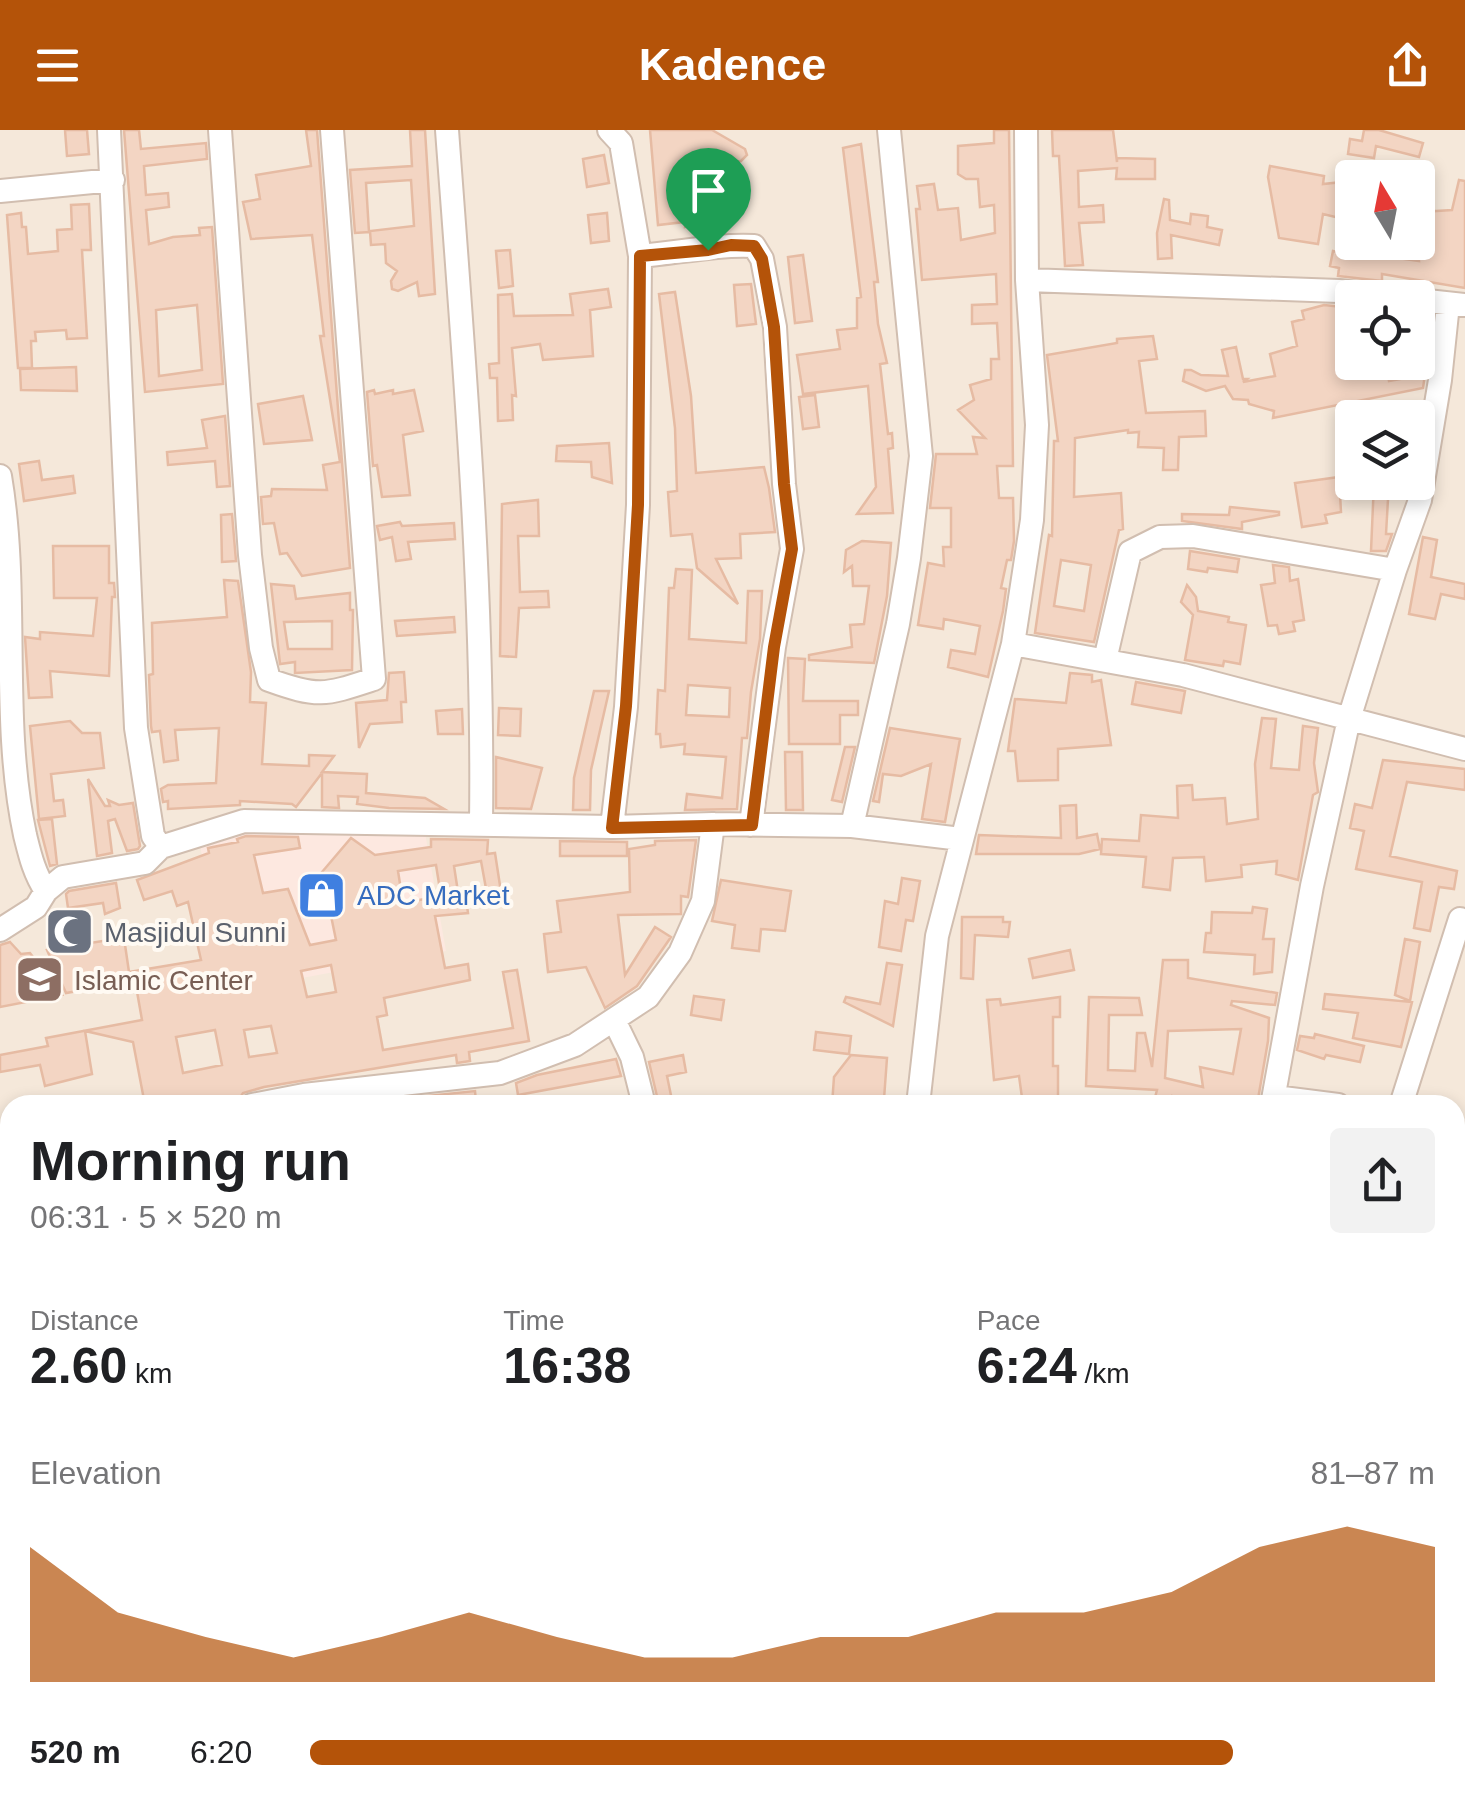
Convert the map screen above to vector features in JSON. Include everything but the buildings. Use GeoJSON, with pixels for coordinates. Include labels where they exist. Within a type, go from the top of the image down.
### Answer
{"type":"FeatureCollection","features":[{"type":"Feature","properties":{"kind":"street"},"geometry":{"type":"LineString","coordinates":[[110,130],[136,728],[153,836],[161,847]]}},
{"type":"Feature","properties":{"kind":"street"},"geometry":{"type":"LineString","coordinates":[[220,130],[250,554],[261,648],[269,680],[320,694],[346,691],[374,679],[332,130]]}},
{"type":"Feature","properties":{"kind":"street"},"geometry":{"type":"LineString","coordinates":[[447,130],[477,546],[481,824]]}},
{"type":"Feature","properties":{"kind":"street"},"geometry":{"type":"LineString","coordinates":[[609,130],[621,143],[640,256],[638,505],[626,706],[612,828]]}},
{"type":"Feature","properties":{"kind":"street"},"geometry":{"type":"LineString","coordinates":[[852,826],[898,624],[921,456],[889,130]]}},
{"type":"Feature","properties":{"kind":"street"},"geometry":{"type":"LineString","coordinates":[[919,1095],[937,936],[1013,644],[1032,520],[1037,425],[1028,280],[1026,130]]}},
{"type":"Feature","properties":{"kind":"street"},"geometry":{"type":"LineString","coordinates":[[0,191],[112,180]]}},
{"type":"Feature","properties":{"kind":"street"},"geometry":{"type":"LineString","coordinates":[[640,256],[731,245],[754,246],[762,259],[774,327],[792,549],[774,647],[752,825]]}},
{"type":"Feature","properties":{"kind":"street"},"geometry":{"type":"LineString","coordinates":[[1028,280],[1335,290]]}},
{"type":"Feature","properties":{"kind":"street"},"geometry":{"type":"LineString","coordinates":[[1274,1095],[1312,886],[1349,719],[1394,570],[1420,500],[1456,304]]}},
{"type":"Feature","properties":{"kind":"street"},"geometry":{"type":"LineString","coordinates":[[0,476],[8,522],[10,743],[17,806],[35,874],[46,891]]}},
{"type":"Feature","properties":{"kind":"street"},"geometry":{"type":"LineString","coordinates":[[1105,660],[1130,552],[1160,536],[1193,536],[1394,570]]}},
{"type":"Feature","properties":{"kind":"street"},"geometry":{"type":"LineString","coordinates":[[1013,644],[1183,674],[1465,749]]}},
{"type":"Feature","properties":{"kind":"street"},"geometry":{"type":"LineString","coordinates":[[0,930],[36,907],[46,891],[63,877],[145,863],[161,847],[244,821],[612,828],[714,824],[852,826],[961,839]]}},
{"type":"Feature","properties":{"kind":"street"},"geometry":{"type":"LineString","coordinates":[[304,1095],[500,1073],[575,1045],[614,1020],[648,997],[680,953],[703,901],[714,824]]}},
{"type":"Feature","properties":{"kind":"street"},"geometry":{"type":"LineString","coordinates":[[1404,1095],[1460,918]]}},
{"type":"Feature","properties":{"kind":"street"},"geometry":{"type":"LineString","coordinates":[[614,1020],[632,1057],[642,1095]]}},
{"type":"Feature","properties":{"kind":"shaded area"},"geometry":{"type":"Polygon","coordinates":[[[0,130],[1465,130],[1465,1095],[0,1095],[0,130]]]}},
{"type":"Feature","properties":{"kind":"shaded area","name":"ADC Market"},"geometry":{"type":"Polygon","coordinates":[[[247,825],[424,827],[446,951],[302,978],[224,984],[199,839],[247,825]]]}},
{"type":"Feature","properties":{"kind":"place","name":"ADC Market"},"geometry":{"type":"Point","coordinates":[322,895]}},
{"type":"Feature","properties":{"kind":"place","name":"Masjidul Sunni"},"geometry":{"type":"Point","coordinates":[69,932]}},
{"type":"Feature","properties":{"kind":"place","name":"Islamic Center"},"geometry":{"type":"Point","coordinates":[39,980]}},
{"type":"Feature","properties":{"kind":"route"},"geometry":{"type":"LineString","coordinates":[[754,246],[762,259],[774,327],[792,549],[774,647],[752,825],[612,828],[632,629],[638,505],[640,256],[708,250],[754,246]]}}]}
